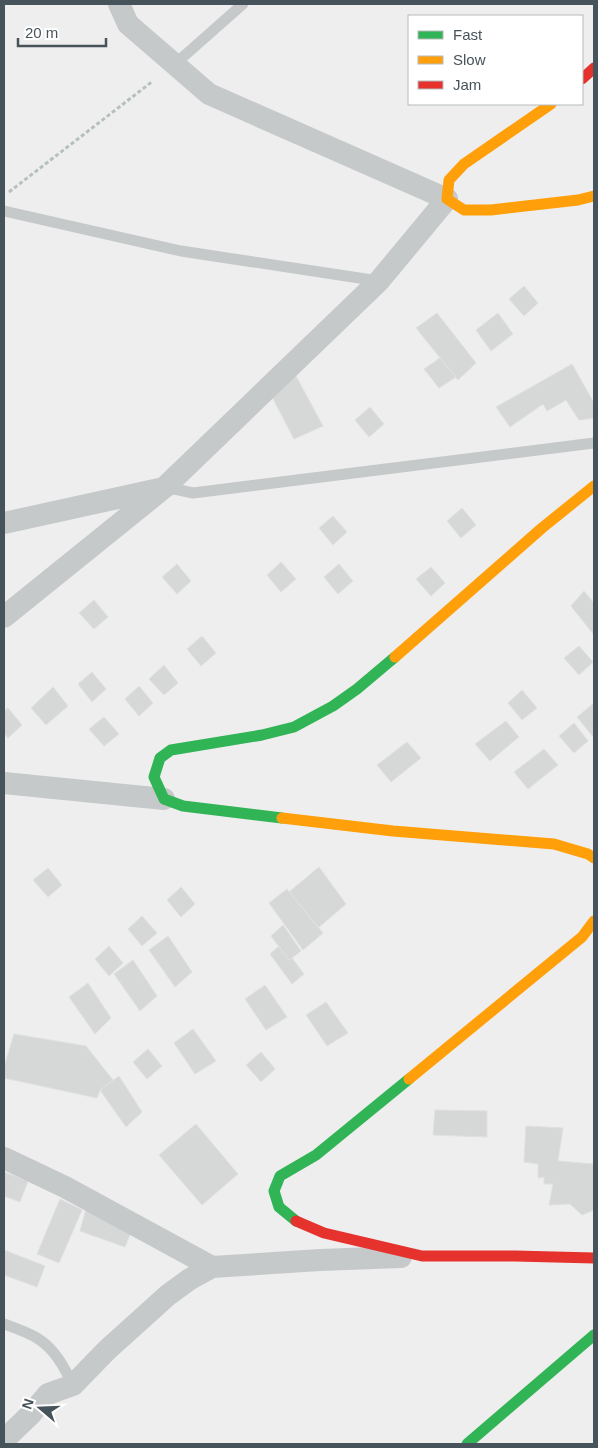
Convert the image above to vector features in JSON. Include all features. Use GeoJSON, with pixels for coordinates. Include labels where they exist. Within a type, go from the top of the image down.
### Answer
{"type":"FeatureCollection","features":[{"type":"Feature","properties":{"kind":"street"},"geometry":{"type":"LineString","coordinates":[[119,4],[128,24],[209,94],[447,199],[464,210],[491,210],[578,200],[594,196]]}},
{"type":"Feature","properties":{"kind":"street"},"geometry":{"type":"LineString","coordinates":[[583,78],[594,68]]}},
{"type":"Feature","properties":{"kind":"street"},"geometry":{"type":"LineString","coordinates":[[4,617],[165,487],[379,281],[447,199],[449,180],[464,164],[550,105]]}},
{"type":"Feature","properties":{"kind":"street"},"geometry":{"type":"LineString","coordinates":[[164,799],[154,777],[160,758],[171,750],[262,736],[293,727],[329,708],[430,629],[508,556],[578,497],[594,486]]}},
{"type":"Feature","properties":{"kind":"street"},"geometry":{"type":"LineString","coordinates":[[4,523],[165,487]]}},
{"type":"Feature","properties":{"kind":"street"},"geometry":{"type":"LineString","coordinates":[[4,783],[164,799],[183,806],[393,831],[554,844],[588,854],[594,858]]}},
{"type":"Feature","properties":{"kind":"street"},"geometry":{"type":"LineString","coordinates":[[422,1256],[324,1233],[296,1221],[280,1207],[274,1191],[280,1176],[316,1156],[374,1109],[582,937],[594,921]]}},
{"type":"Feature","properties":{"kind":"street"},"geometry":{"type":"LineString","coordinates":[[4,1158],[65,1187],[212,1267]]}},
{"type":"Feature","properties":{"kind":"street"},"geometry":{"type":"LineString","coordinates":[[4,1440],[31,1414],[48,1394],[73,1385],[106,1350],[168,1295],[190,1279],[212,1267],[422,1256],[594,1258]]}},
{"type":"Feature","properties":{"kind":"street"},"geometry":{"type":"LineString","coordinates":[[467,1444],[594,1336]]}},
{"type":"Feature","properties":{"kind":"lane"},"geometry":{"type":"LineString","coordinates":[[175,64],[243,4]]}},
{"type":"Feature","properties":{"kind":"lane"},"geometry":{"type":"LineString","coordinates":[[4,211],[181,251],[379,281]]}},
{"type":"Feature","properties":{"kind":"lane"},"geometry":{"type":"LineString","coordinates":[[165,487],[193,492],[594,443]]}},
{"type":"Feature","properties":{"kind":"lane"},"geometry":{"type":"LineString","coordinates":[[4,1324],[37,1338],[49,1347],[60,1361],[73,1385]]}},
{"type":"Feature","properties":{"kind":"path"},"geometry":{"type":"LineString","coordinates":[[4,196],[175,64]]}},
{"type":"Feature","properties":{"kind":"building"},"geometry":{"type":"Polygon","coordinates":[[[524,286],[538,303],[524,316],[509,299],[524,286]]]}},
{"type":"Feature","properties":{"kind":"building"},"geometry":{"type":"Polygon","coordinates":[[[437,313],[476,363],[458,380],[416,328],[437,313]]]}},
{"type":"Feature","properties":{"kind":"building"},"geometry":{"type":"Polygon","coordinates":[[[498,313],[513,334],[491,351],[476,330],[498,313]]]}},
{"type":"Feature","properties":{"kind":"building"},"geometry":{"type":"Polygon","coordinates":[[[440,358],[456,377],[439,388],[424,369],[440,358]]]}},
{"type":"Feature","properties":{"kind":"building"},"geometry":{"type":"Polygon","coordinates":[[[572,364],[594,403],[594,418],[579,420],[566,400],[547,411],[543,404],[510,427],[496,407],[572,364]]]}},
{"type":"Feature","properties":{"kind":"building"},"geometry":{"type":"Polygon","coordinates":[[[296,376],[323,426],[294,439],[271,395],[296,376]]]}},
{"type":"Feature","properties":{"kind":"building"},"geometry":{"type":"Polygon","coordinates":[[[370,407],[384,424],[369,437],[355,420],[370,407]]]}},
{"type":"Feature","properties":{"kind":"building"},"geometry":{"type":"Polygon","coordinates":[[[462,508],[476,525],[461,538],[447,521],[462,508]]]}},
{"type":"Feature","properties":{"kind":"building"},"geometry":{"type":"Polygon","coordinates":[[[333,516],[347,532],[333,545],[319,528],[333,516]]]}},
{"type":"Feature","properties":{"kind":"building"},"geometry":{"type":"Polygon","coordinates":[[[281,562],[296,579],[281,592],[267,575],[281,562]]]}},
{"type":"Feature","properties":{"kind":"building"},"geometry":{"type":"Polygon","coordinates":[[[177,564],[191,581],[177,594],[162,577],[177,564]]]}},
{"type":"Feature","properties":{"kind":"building"},"geometry":{"type":"Polygon","coordinates":[[[339,564],[353,581],[338,594],[324,577],[339,564]]]}},
{"type":"Feature","properties":{"kind":"building"},"geometry":{"type":"Polygon","coordinates":[[[431,567],[445,583],[431,596],[416,579],[431,567]]]}},
{"type":"Feature","properties":{"kind":"building"},"geometry":{"type":"Polygon","coordinates":[[[584,591],[594,603],[594,635],[571,606],[584,591]]]}},
{"type":"Feature","properties":{"kind":"building"},"geometry":{"type":"Polygon","coordinates":[[[94,600],[108,617],[94,629],[79,613],[94,600]]]}},
{"type":"Feature","properties":{"kind":"building"},"geometry":{"type":"Polygon","coordinates":[[[202,636],[216,653],[201,666],[187,649],[202,636]]]}},
{"type":"Feature","properties":{"kind":"building"},"geometry":{"type":"Polygon","coordinates":[[[579,646],[593,662],[579,675],[564,658],[579,646]]]}},
{"type":"Feature","properties":{"kind":"building"},"geometry":{"type":"Polygon","coordinates":[[[164,665],[178,683],[164,695],[149,679],[164,665]]]}},
{"type":"Feature","properties":{"kind":"building"},"geometry":{"type":"Polygon","coordinates":[[[92,672],[106,689],[92,702],[78,684],[92,672]]]}},
{"type":"Feature","properties":{"kind":"building"},"geometry":{"type":"Polygon","coordinates":[[[139,686],[153,703],[139,716],[125,699],[139,686]]]}},
{"type":"Feature","properties":{"kind":"building"},"geometry":{"type":"Polygon","coordinates":[[[53,687],[68,706],[46,725],[31,708],[53,687]]]}},
{"type":"Feature","properties":{"kind":"building"},"geometry":{"type":"Polygon","coordinates":[[[522,690],[537,708],[522,720],[508,703],[522,690]]]}},
{"type":"Feature","properties":{"kind":"building"},"geometry":{"type":"Polygon","coordinates":[[[594,703],[594,738],[577,717],[594,703]]]}},
{"type":"Feature","properties":{"kind":"building"},"geometry":{"type":"Polygon","coordinates":[[[8,708],[22,725],[8,738],[4,733],[4,711],[8,708]]]}},
{"type":"Feature","properties":{"kind":"building"},"geometry":{"type":"Polygon","coordinates":[[[104,717],[119,734],[104,746],[89,729],[104,717]]]}},
{"type":"Feature","properties":{"kind":"building"},"geometry":{"type":"Polygon","coordinates":[[[506,721],[519,737],[490,761],[475,744],[506,721]]]}},
{"type":"Feature","properties":{"kind":"building"},"geometry":{"type":"Polygon","coordinates":[[[574,723],[588,741],[574,753],[559,736],[574,723]]]}},
{"type":"Feature","properties":{"kind":"building"},"geometry":{"type":"Polygon","coordinates":[[[407,742],[421,758],[391,782],[377,765],[407,742]]]}},
{"type":"Feature","properties":{"kind":"building"},"geometry":{"type":"Polygon","coordinates":[[[544,749],[558,765],[528,789],[514,772],[544,749]]]}},
{"type":"Feature","properties":{"kind":"building"},"geometry":{"type":"Polygon","coordinates":[[[319,867],[346,904],[318,928],[289,892],[319,867]]]}},
{"type":"Feature","properties":{"kind":"building"},"geometry":{"type":"Polygon","coordinates":[[[48,868],[62,885],[48,897],[33,880],[48,868]]]}},
{"type":"Feature","properties":{"kind":"building"},"geometry":{"type":"Polygon","coordinates":[[[181,887],[195,904],[181,917],[167,900],[181,887]]]}},
{"type":"Feature","properties":{"kind":"building"},"geometry":{"type":"Polygon","coordinates":[[[287,889],[323,933],[303,950],[269,903],[287,889]]]}},
{"type":"Feature","properties":{"kind":"building"},"geometry":{"type":"Polygon","coordinates":[[[142,916],[157,933],[142,946],[128,929],[142,916]]]}},
{"type":"Feature","properties":{"kind":"building"},"geometry":{"type":"Polygon","coordinates":[[[283,925],[301,951],[289,960],[271,936],[283,925]]]}},
{"type":"Feature","properties":{"kind":"building"},"geometry":{"type":"Polygon","coordinates":[[[168,936],[192,972],[175,987],[149,950],[168,936]]]}},
{"type":"Feature","properties":{"kind":"building"},"geometry":{"type":"Polygon","coordinates":[[[109,946],[123,963],[109,976],[95,959],[109,946]]]}},
{"type":"Feature","properties":{"kind":"building"},"geometry":{"type":"Polygon","coordinates":[[[279,946],[289,960],[292,958],[304,974],[292,984],[270,954],[279,946]]]}},
{"type":"Feature","properties":{"kind":"building"},"geometry":{"type":"Polygon","coordinates":[[[133,960],[157,996],[140,1011],[114,974],[133,960]]]}},
{"type":"Feature","properties":{"kind":"building"},"geometry":{"type":"Polygon","coordinates":[[[88,983],[111,1018],[95,1034],[69,997],[88,983]]]}},
{"type":"Feature","properties":{"kind":"building"},"geometry":{"type":"Polygon","coordinates":[[[265,985],[287,1017],[266,1030],[245,999],[265,985]]]}},
{"type":"Feature","properties":{"kind":"building"},"geometry":{"type":"Polygon","coordinates":[[[326,1002],[348,1033],[327,1046],[306,1015],[326,1002]]]}},
{"type":"Feature","properties":{"kind":"building"},"geometry":{"type":"Polygon","coordinates":[[[193,1029],[216,1061],[195,1074],[174,1043],[193,1029]]]}},
{"type":"Feature","properties":{"kind":"building"},"geometry":{"type":"Polygon","coordinates":[[[14,1034],[86,1046],[113,1080],[100,1090],[97,1098],[4,1078],[4,1067],[14,1034]]]}},
{"type":"Feature","properties":{"kind":"building"},"geometry":{"type":"Polygon","coordinates":[[[148,1049],[162,1066],[147,1079],[133,1062],[148,1049]]]}},
{"type":"Feature","properties":{"kind":"building"},"geometry":{"type":"Polygon","coordinates":[[[261,1052],[275,1069],[261,1082],[246,1065],[261,1052]]]}},
{"type":"Feature","properties":{"kind":"building"},"geometry":{"type":"Polygon","coordinates":[[[119,1076],[142,1112],[126,1127],[100,1090],[119,1076]]]}},
{"type":"Feature","properties":{"kind":"building"},"geometry":{"type":"Polygon","coordinates":[[[435,1110],[487,1111],[487,1137],[433,1135],[435,1110]]]}},
{"type":"Feature","properties":{"kind":"building"},"geometry":{"type":"Polygon","coordinates":[[[196,1124],[238,1174],[202,1205],[159,1155],[196,1124]]]}},
{"type":"Feature","properties":{"kind":"building"},"geometry":{"type":"Polygon","coordinates":[[[526,1126],[563,1128],[558,1161],[594,1164],[594,1210],[582,1215],[570,1204],[549,1205],[553,1184],[544,1184],[544,1177],[538,1178],[538,1164],[524,1162],[526,1126]]]}},
{"type":"Feature","properties":{"kind":"building"},"geometry":{"type":"Polygon","coordinates":[[[4,1172],[28,1181],[20,1202],[4,1196],[4,1172]]]}},
{"type":"Feature","properties":{"kind":"building"},"geometry":{"type":"Polygon","coordinates":[[[60,1199],[82,1210],[59,1263],[37,1254],[60,1199]]]}},
{"type":"Feature","properties":{"kind":"building"},"geometry":{"type":"Polygon","coordinates":[[[86,1209],[133,1227],[125,1247],[80,1231],[86,1209]]]}},
{"type":"Feature","properties":{"kind":"building"},"geometry":{"type":"Polygon","coordinates":[[[4,1250],[45,1266],[37,1287],[4,1275],[4,1250]]]}},
{"type":"Feature","properties":{"kind":"traffic: fast"},"geometry":{"type":"LineString","coordinates":[[282,818],[183,806],[164,799],[154,777],[160,758],[171,750],[262,735],[294,727],[333,706],[357,689],[395,657]]}},
{"type":"Feature","properties":{"kind":"traffic: fast"},"geometry":{"type":"LineString","coordinates":[[296,1221],[279,1207],[274,1191],[280,1176],[316,1155],[409,1079]]}},
{"type":"Feature","properties":{"kind":"traffic: fast"},"geometry":{"type":"LineString","coordinates":[[467,1444],[594,1335]]}},
{"type":"Feature","properties":{"kind":"traffic: slow"},"geometry":{"type":"LineString","coordinates":[[550,105],[464,164],[449,180],[447,199],[464,210],[491,210],[578,200],[594,196]]}},
{"type":"Feature","properties":{"kind":"traffic: slow"},"geometry":{"type":"LineString","coordinates":[[395,657],[542,528],[594,486]]}},
{"type":"Feature","properties":{"kind":"traffic: slow"},"geometry":{"type":"LineString","coordinates":[[282,818],[393,831],[554,844],[588,854],[594,858]]}},
{"type":"Feature","properties":{"kind":"traffic: slow"},"geometry":{"type":"LineString","coordinates":[[409,1079],[582,937],[594,921]]}},
{"type":"Feature","properties":{"kind":"traffic: jam"},"geometry":{"type":"LineString","coordinates":[[583,78],[594,68]]}},
{"type":"Feature","properties":{"kind":"traffic: jam"},"geometry":{"type":"LineString","coordinates":[[296,1221],[324,1233],[422,1256],[594,1258]]}}]}
